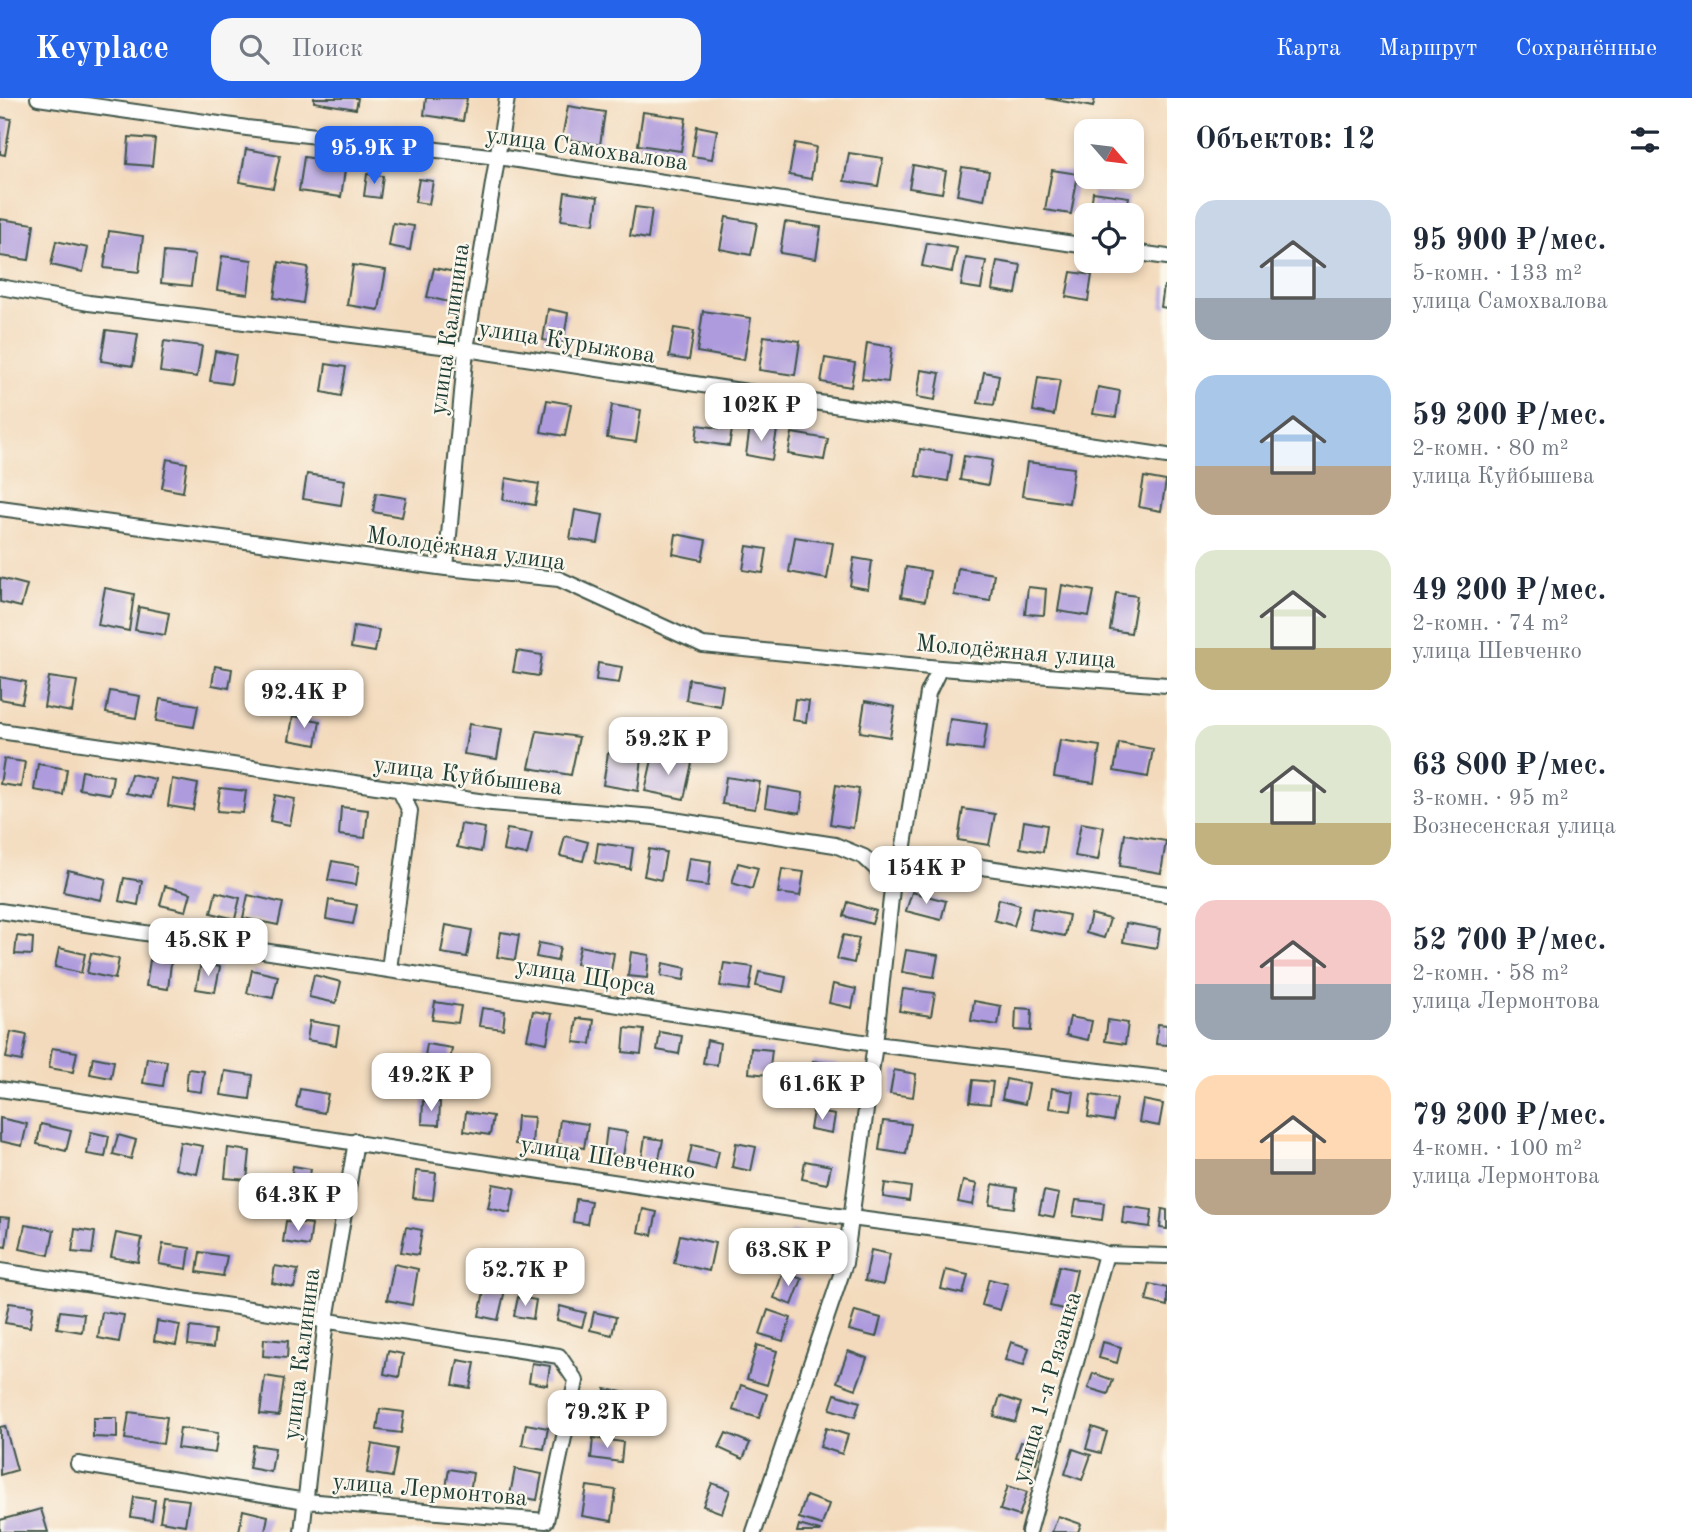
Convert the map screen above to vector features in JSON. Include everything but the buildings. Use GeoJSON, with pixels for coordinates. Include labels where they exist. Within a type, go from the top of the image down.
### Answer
{"type":"FeatureCollection","features":[{"type":"Feature","properties":{"kind":"street","name":"улица Самохвалова"},"geometry":{"type":"LineString","coordinates":[[38,98],[247,128],[498,157],[1074,244]]}},
{"type":"Feature","properties":{"kind":"street","name":"улица Калинина"},"geometry":{"type":"LineString","coordinates":[[446,568],[466,349],[507,98]]}},
{"type":"Feature","properties":{"kind":"street"},"geometry":{"type":"LineString","coordinates":[[1144,254],[1167,257]]}},
{"type":"Feature","properties":{"kind":"street","name":"улица Курыжова"},"geometry":{"type":"LineString","coordinates":[[0,287],[89,303],[466,349],[1167,456]]}},
{"type":"Feature","properties":{"kind":"street","name":"Молодёжная улица"},"geometry":{"type":"LineString","coordinates":[[0,508],[446,568],[559,579],[702,645],[940,668],[1167,685]]}},
{"type":"Feature","properties":{"kind":"street"},"geometry":{"type":"LineString","coordinates":[[901,864],[928,693],[940,668]]}},
{"type":"Feature","properties":{"kind":"street","name":"улица Куйбышева"},"geometry":{"type":"LineString","coordinates":[[0,731],[492,803],[654,817],[835,845],[864,857],[882,874]]}},
{"type":"Feature","properties":{"kind":"street"},"geometry":{"type":"LineString","coordinates":[[389,969],[410,811],[399,789]]}},
{"type":"Feature","properties":{"kind":"street"},"geometry":{"type":"LineString","coordinates":[[754,1532],[845,1263],[875,1044],[892,889],[882,874],[914,857],[1167,894]]}},
{"type":"Feature","properties":{"kind":"street","name":"улица Щорса"},"geometry":{"type":"LineString","coordinates":[[0,911],[875,1044],[1167,1079]]}},
{"type":"Feature","properties":{"kind":"street","name":"улица Шевченко"},"geometry":{"type":"LineString","coordinates":[[0,1088],[851,1218],[1091,1249],[1106,1254],[1167,1256]]}},
{"type":"Feature","properties":{"kind":"street","name":"улица Калинина"},"geometry":{"type":"LineString","coordinates":[[302,1532],[326,1320],[356,1141]]}},
{"type":"Feature","properties":{"kind":"street","name":"улица 1-я Рязанка"},"geometry":{"type":"LineString","coordinates":[[1029,1532],[1106,1254]]}},
{"type":"Feature","properties":{"kind":"street","name":"улица Лермонтова"},"geometry":{"type":"LineString","coordinates":[[0,1270],[559,1356],[576,1381],[546,1521],[306,1501],[78,1464]]}}]}
